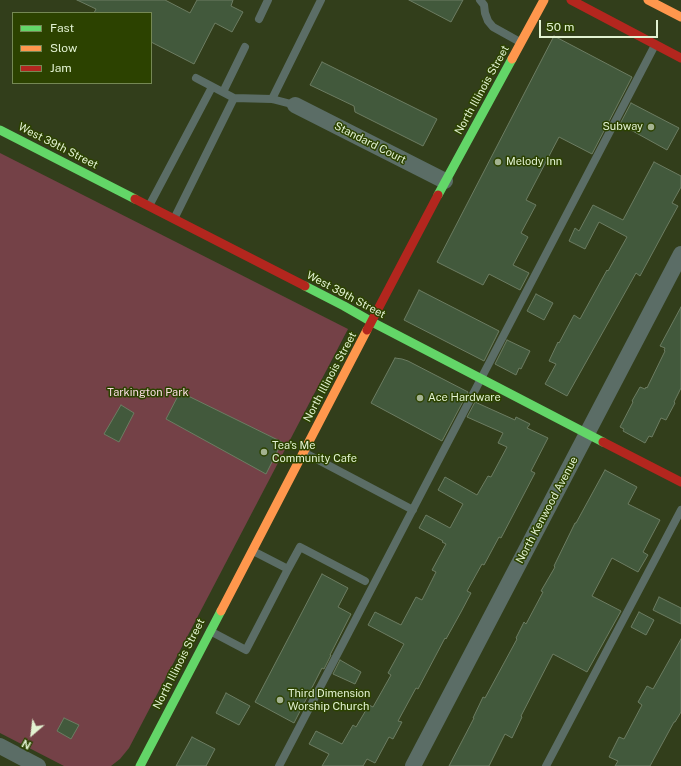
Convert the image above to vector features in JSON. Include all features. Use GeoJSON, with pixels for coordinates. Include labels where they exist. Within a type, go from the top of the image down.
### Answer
{"type":"FeatureCollection","features":[{"type":"Feature","properties":{"kind":"street","name":"North Illinois Street"},"geometry":{"type":"LineString","coordinates":[[140,766],[445,181],[544,0]]}},
{"type":"Feature","properties":{"kind":"street"},"geometry":{"type":"LineString","coordinates":[[571,0],[681,58]]}},
{"type":"Feature","properties":{"kind":"street"},"geometry":{"type":"LineString","coordinates":[[648,0],[681,17]]}},
{"type":"Feature","properties":{"kind":"street","name":"Standard Court"},"geometry":{"type":"LineString","coordinates":[[295,105],[445,181]]}},
{"type":"Feature","properties":{"kind":"street","name":"West 39th Street"},"geometry":{"type":"LineString","coordinates":[[0,130],[344,306],[372,322],[681,482]]}},
{"type":"Feature","properties":{"kind":"street","name":"North Kenwood Avenue"},"geometry":{"type":"LineString","coordinates":[[413,766],[681,254]]}},
{"type":"Feature","properties":{"kind":"street"},"geometry":{"type":"LineString","coordinates":[[0,746],[38,766]]}},
{"type":"Feature","properties":{"kind":"lane"},"geometry":{"type":"LineString","coordinates":[[259,19],[268,0]]}},
{"type":"Feature","properties":{"kind":"lane"},"geometry":{"type":"LineString","coordinates":[[272,99],[321,0]]}},
{"type":"Feature","properties":{"kind":"lane"},"geometry":{"type":"LineString","coordinates":[[480,0],[484,5],[488,21],[493,27],[522,42]]}},
{"type":"Feature","properties":{"kind":"lane"},"geometry":{"type":"LineString","coordinates":[[279,766],[656,44]]}},
{"type":"Feature","properties":{"kind":"lane"},"geometry":{"type":"LineString","coordinates":[[222,92],[245,47]]}},
{"type":"Feature","properties":{"kind":"lane"},"geometry":{"type":"LineString","coordinates":[[196,78],[234,98],[272,99],[295,105]]}},
{"type":"Feature","properties":{"kind":"lane"},"geometry":{"type":"LineString","coordinates":[[149,206],[212,87]]}},
{"type":"Feature","properties":{"kind":"lane"},"geometry":{"type":"LineString","coordinates":[[174,219],[234,98]]}},
{"type":"Feature","properties":{"kind":"lane"},"geometry":{"type":"LineString","coordinates":[[304,452],[413,510]]}},
{"type":"Feature","properties":{"kind":"lane"},"geometry":{"type":"LineString","coordinates":[[546,766],[681,510]]}},
{"type":"Feature","properties":{"kind":"lane"},"geometry":{"type":"LineString","coordinates":[[210,631],[246,650],[300,547],[365,581]]}},
{"type":"Feature","properties":{"kind":"lane"},"geometry":{"type":"LineString","coordinates":[[253,550],[288,569]]}},
{"type":"Feature","properties":{"kind":"green space","name":"Tarkington Park"},"geometry":{"type":"Polygon","coordinates":[[[0,153],[348,329],[129,748],[120,759],[111,766],[64,766],[0,733],[0,153]]]}},
{"type":"Feature","properties":{"kind":"building"},"geometry":{"type":"Polygon","coordinates":[[[77,0],[165,0],[190,13],[197,0],[233,0],[231,6],[243,12],[232,32],[215,23],[194,64],[152,43],[152,12],[94,12],[96,9],[77,0]]]}},
{"type":"Feature","properties":{"kind":"building"},"geometry":{"type":"Polygon","coordinates":[[[409,0],[463,0],[451,22],[409,0]]]}},
{"type":"Feature","properties":{"kind":"building"},"geometry":{"type":"Polygon","coordinates":[[[554,36],[632,77],[592,154],[559,137],[526,200],[536,205],[521,233],[528,237],[513,265],[529,273],[520,290],[489,274],[483,285],[437,262],[554,36]]]}},
{"type":"Feature","properties":{"kind":"building"},"geometry":{"type":"Polygon","coordinates":[[[322,62],[437,119],[423,146],[355,112],[354,106],[310,85],[322,62]]]}},
{"type":"Feature","properties":{"kind":"building","name":"Subway"},"geometry":{"type":"Polygon","coordinates":[[[631,103],[679,128],[667,150],[620,124],[631,103]]]}},
{"type":"Feature","properties":{"kind":"building"},"geometry":{"type":"Polygon","coordinates":[[[654,162],[681,176],[681,187],[672,203],[678,206],[640,276],[636,273],[567,396],[545,384],[556,364],[549,361],[574,315],[580,319],[627,237],[599,222],[585,249],[569,241],[575,228],[579,231],[593,205],[623,220],[654,162]]]}},
{"type":"Feature","properties":{"kind":"building"},"geometry":{"type":"Polygon","coordinates":[[[419,290],[499,331],[484,361],[404,320],[419,290]]]}},
{"type":"Feature","properties":{"kind":"building"},"geometry":{"type":"Polygon","coordinates":[[[536,294],[553,303],[544,320],[527,311],[536,294]]]}},
{"type":"Feature","properties":{"kind":"building"},"geometry":{"type":"Polygon","coordinates":[[[681,307],[681,388],[666,420],[661,418],[652,437],[649,436],[645,443],[623,431],[624,429],[620,427],[640,387],[645,389],[646,387],[647,388],[665,351],[665,348],[660,346],[681,307]]]}},
{"type":"Feature","properties":{"kind":"building"},"geometry":{"type":"Polygon","coordinates":[[[507,340],[530,351],[521,369],[519,368],[516,375],[495,364],[507,340]]]}},
{"type":"Feature","properties":{"kind":"building","name":"Ace Hardware"},"geometry":{"type":"Polygon","coordinates":[[[395,358],[408,361],[468,392],[442,441],[371,403],[395,358]]]}},
{"type":"Feature","properties":{"kind":"building"},"geometry":{"type":"Polygon","coordinates":[[[180,392],[282,442],[266,474],[166,419],[180,392]]]}},
{"type":"Feature","properties":{"kind":"building"},"geometry":{"type":"Polygon","coordinates":[[[475,402],[515,420],[516,417],[530,424],[527,428],[548,438],[531,471],[535,473],[501,538],[499,537],[484,565],[482,564],[467,591],[471,593],[418,689],[416,688],[398,721],[402,722],[393,739],[389,737],[375,763],[367,759],[363,766],[322,766],[329,754],[309,744],[316,731],[342,744],[353,725],[356,727],[369,705],[373,707],[391,675],[388,673],[404,644],[368,625],[375,612],[401,625],[416,597],[422,600],[436,572],[432,570],[446,544],[419,528],[426,515],[450,528],[463,504],[438,490],[445,477],[477,495],[488,476],[491,477],[507,447],[498,443],[503,433],[467,417],[475,402]]]}},
{"type":"Feature","properties":{"kind":"building"},"geometry":{"type":"Polygon","coordinates":[[[121,405],[134,413],[119,442],[104,434],[121,405]]]}},
{"type":"Feature","properties":{"kind":"building"},"geometry":{"type":"Polygon","coordinates":[[[605,470],[637,487],[628,504],[660,520],[643,552],[648,555],[638,572],[612,558],[592,596],[621,611],[587,672],[553,654],[521,716],[522,717],[512,738],[505,734],[489,766],[449,766],[474,718],[483,697],[485,698],[517,639],[516,638],[524,622],[526,624],[543,592],[541,591],[555,567],[554,566],[575,523],[605,470]]]}},
{"type":"Feature","properties":{"kind":"building"},"geometry":{"type":"Polygon","coordinates":[[[322,574],[348,588],[338,607],[351,614],[324,669],[322,668],[294,723],[255,702],[322,574]]]}},
{"type":"Feature","properties":{"kind":"building"},"geometry":{"type":"Polygon","coordinates":[[[659,597],[681,608],[681,624],[653,610],[659,597]]]}},
{"type":"Feature","properties":{"kind":"building"},"geometry":{"type":"Polygon","coordinates":[[[639,612],[654,620],[646,635],[631,627],[639,612]]]}},
{"type":"Feature","properties":{"kind":"building"},"geometry":{"type":"Polygon","coordinates":[[[681,639],[681,712],[650,766],[615,766],[618,761],[609,757],[619,737],[624,739],[642,705],[638,702],[647,686],[653,689],[681,639]]]}},
{"type":"Feature","properties":{"kind":"building"},"geometry":{"type":"Polygon","coordinates":[[[340,660],[361,672],[355,684],[333,674],[340,660]]]}},
{"type":"Feature","properties":{"kind":"building"},"geometry":{"type":"Polygon","coordinates":[[[226,693],[250,706],[239,725],[216,713],[226,693]]]}},
{"type":"Feature","properties":{"kind":"building"},"geometry":{"type":"Polygon","coordinates":[[[64,718],[79,725],[71,739],[57,731],[64,718]]]}},
{"type":"Feature","properties":{"kind":"building"},"geometry":{"type":"Polygon","coordinates":[[[192,737],[215,749],[206,766],[176,766],[192,737]]]}},
{"type":"Feature","properties":{"kind":"traffic: fast"},"geometry":{"type":"LineString","coordinates":[[438,195],[512,59]]}},
{"type":"Feature","properties":{"kind":"traffic: fast"},"geometry":{"type":"LineString","coordinates":[[0,130],[135,199]]}},
{"type":"Feature","properties":{"kind":"traffic: fast"},"geometry":{"type":"LineString","coordinates":[[305,286],[603,442]]}},
{"type":"Feature","properties":{"kind":"traffic: fast"},"geometry":{"type":"LineString","coordinates":[[140,766],[221,611]]}},
{"type":"Feature","properties":{"kind":"traffic: slow"},"geometry":{"type":"LineString","coordinates":[[512,59],[544,0]]}},
{"type":"Feature","properties":{"kind":"traffic: slow"},"geometry":{"type":"LineString","coordinates":[[648,0],[681,17]]}},
{"type":"Feature","properties":{"kind":"traffic: slow"},"geometry":{"type":"LineString","coordinates":[[221,611],[367,330]]}},
{"type":"Feature","properties":{"kind":"traffic: jam"},"geometry":{"type":"LineString","coordinates":[[571,0],[681,58]]}},
{"type":"Feature","properties":{"kind":"traffic: jam"},"geometry":{"type":"LineString","coordinates":[[367,330],[438,195]]}},
{"type":"Feature","properties":{"kind":"traffic: jam"},"geometry":{"type":"LineString","coordinates":[[135,199],[305,286]]}},
{"type":"Feature","properties":{"kind":"traffic: jam"},"geometry":{"type":"LineString","coordinates":[[603,442],[681,482]]}},
{"type":"Feature","properties":{"kind":"place","name":"Subway"},"geometry":{"type":"Point","coordinates":[651,127]}},
{"type":"Feature","properties":{"kind":"place","name":"Melody Inn"},"geometry":{"type":"Point","coordinates":[498,162]}},
{"type":"Feature","properties":{"kind":"place","name":"Ace Hardware"},"geometry":{"type":"Point","coordinates":[420,398]}},
{"type":"Feature","properties":{"kind":"place","name":"Tea's Me Community Cafe"},"geometry":{"type":"Point","coordinates":[264,452]}},
{"type":"Feature","properties":{"kind":"place","name":"Third Dimension Worship Church"},"geometry":{"type":"Point","coordinates":[280,700]}}]}
